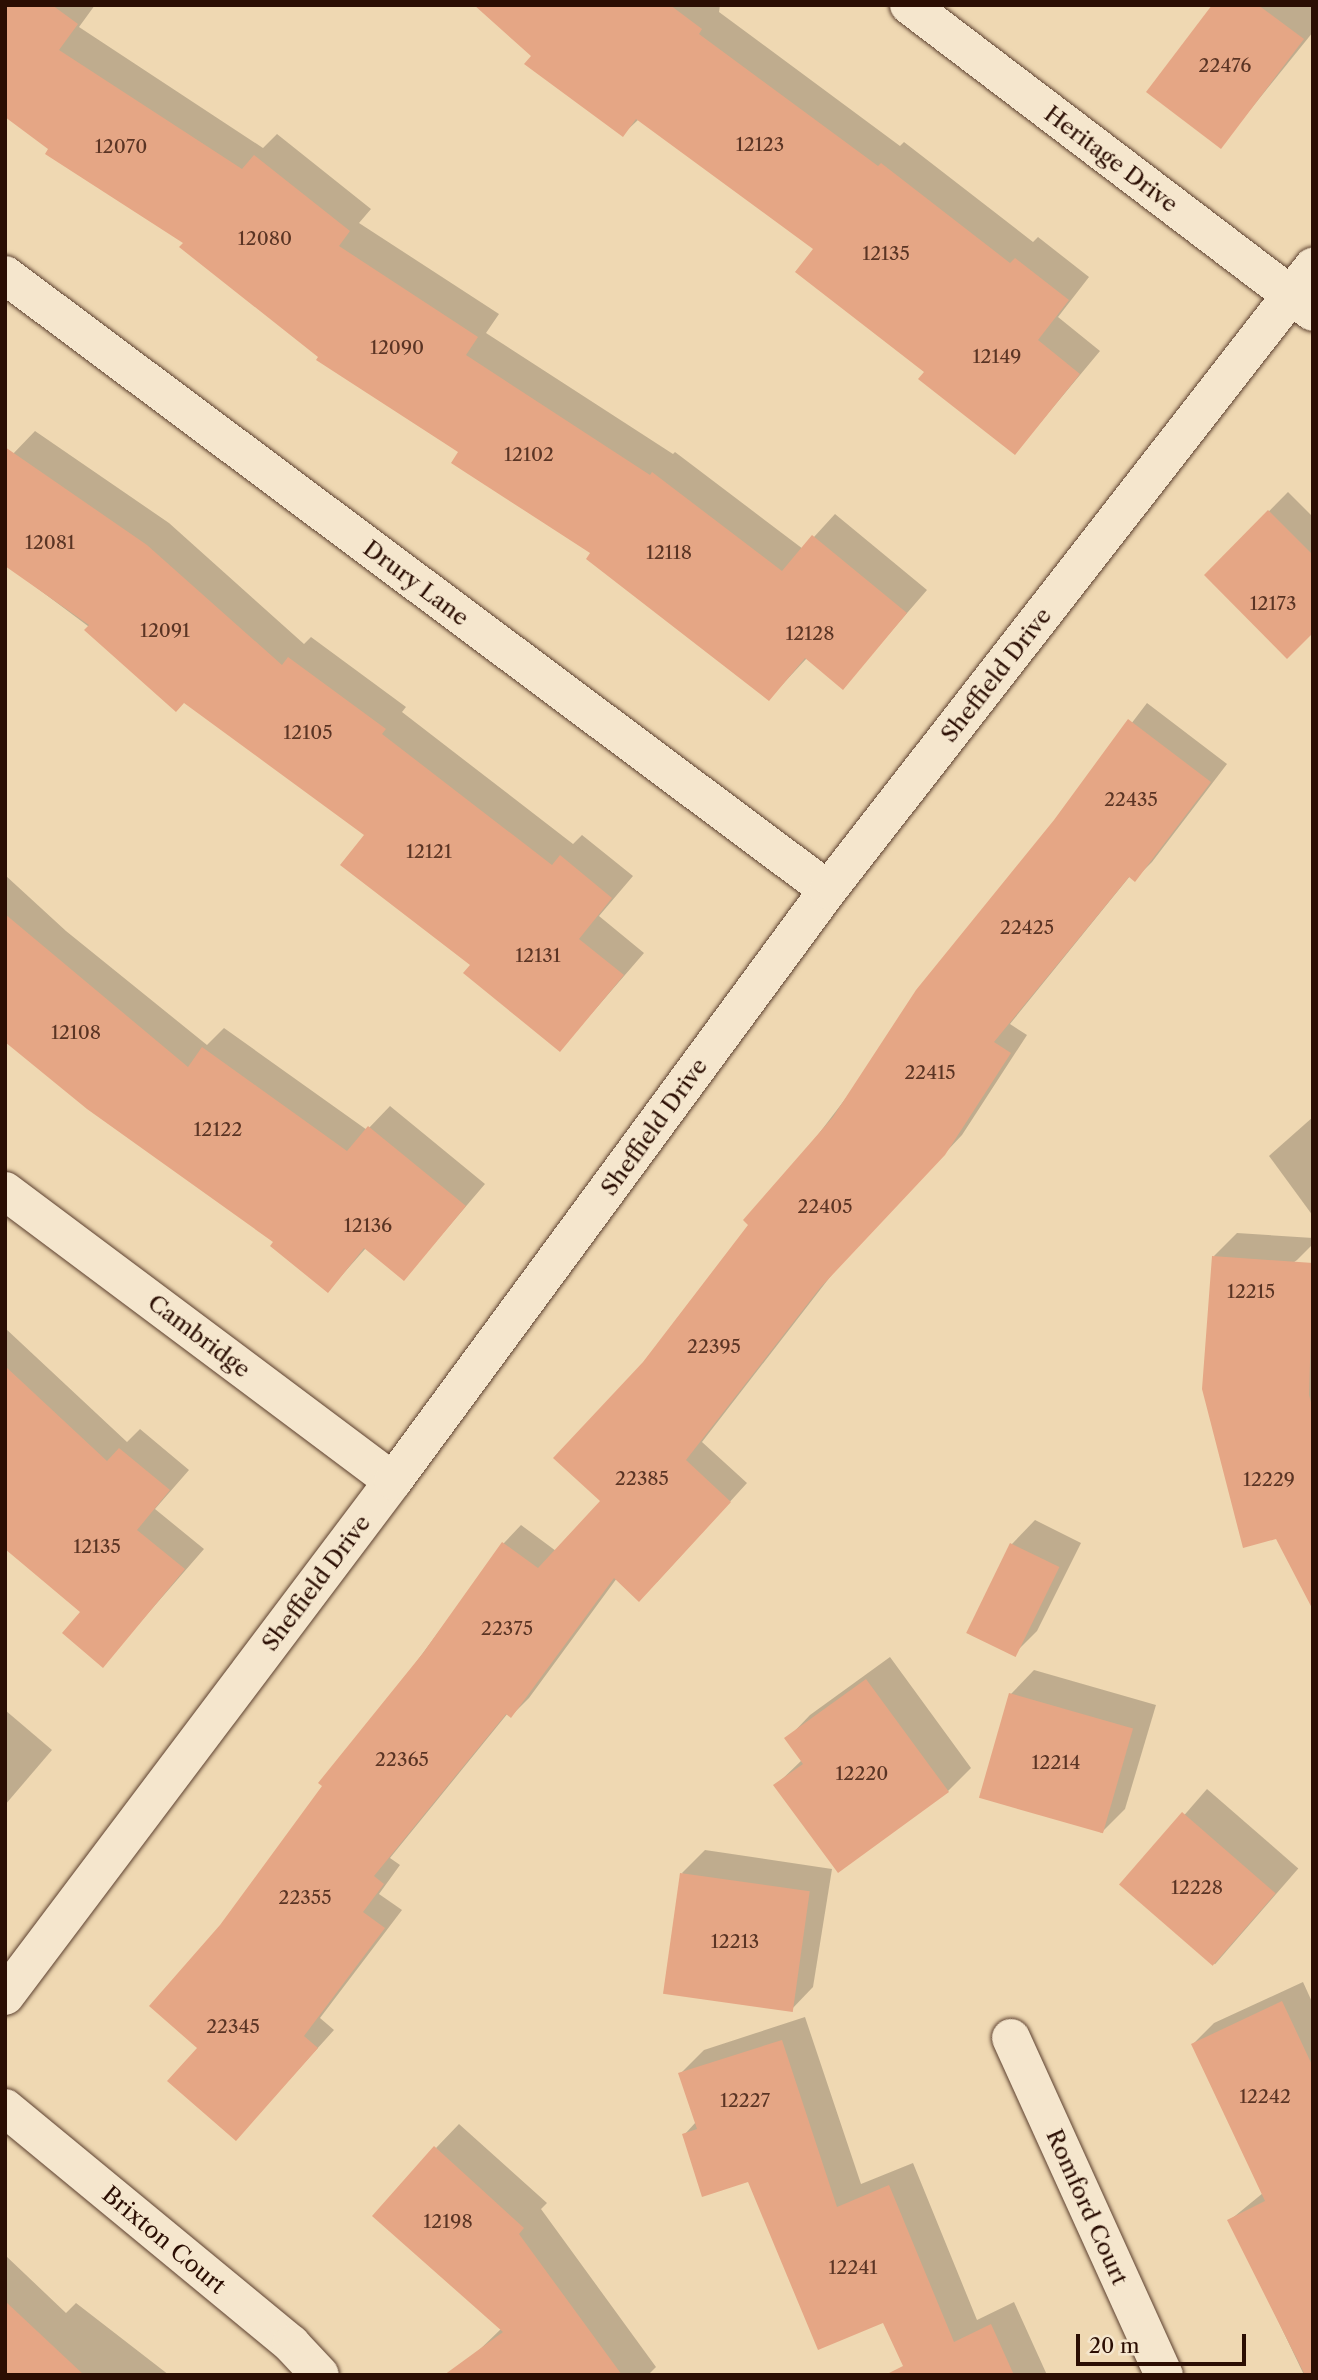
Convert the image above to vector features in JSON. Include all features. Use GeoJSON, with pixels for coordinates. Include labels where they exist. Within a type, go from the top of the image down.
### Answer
{"type":"FeatureCollection","features":[{"type":"Feature","properties":{"kind":"street","name":"Heritage Drive"},"geometry":{"type":"LineString","coordinates":[[909,5],[1305,291]]}},
{"type":"Feature","properties":{"kind":"street","name":"Drury Lane"},"geometry":{"type":"LineString","coordinates":[[5,275],[828,890]]}},
{"type":"Feature","properties":{"kind":"street","name":"Sheffield Drive"},"geometry":{"type":"LineString","coordinates":[[5,1996],[393,1481],[828,890],[1305,291]]}},
{"type":"Feature","properties":{"kind":"street","name":"Cambridge"},"geometry":{"type":"LineString","coordinates":[[5,1191],[393,1481]]}},
{"type":"Feature","properties":{"kind":"street","name":"Romford Court"},"geometry":{"type":"LineString","coordinates":[[1011,2038],[1164,2375]]}},
{"type":"Feature","properties":{"kind":"street","name":"Brixton Court"},"geometry":{"type":"LineString","coordinates":[[5,2108],[291,2344],[320,2375]]}},
{"type":"Feature","properties":{"kind":"building"},"geometry":{"type":"Polygon","coordinates":[[[5,5],[52,5],[78,24],[59,50],[242,169],[254,155],[350,231],[339,246],[478,337],[466,355],[650,475],[652,472],[782,571],[812,535],[907,613],[843,690],[805,658],[769,701],[586,559],[590,553],[451,463],[458,452],[316,360],[318,357],[179,247],[183,243],[45,154],[48,149],[5,117],[5,5]]]}},
{"type":"Feature","properties":{"kind":"building"},"geometry":{"type":"Polygon","coordinates":[[[474,5],[670,5],[702,29],[699,34],[878,166],[881,163],[1010,263],[1015,258],[1069,300],[1038,340],[1080,374],[1015,455],[918,379],[924,372],[795,272],[813,249],[636,119],[623,137],[524,64],[531,56],[474,5]]]}},
{"type":"Feature","properties":{"kind":"building"},"geometry":{"type":"Polygon","coordinates":[[[1212,5],[1258,5],[1304,39],[1221,149],[1146,92],[1212,5]]]}},
{"type":"Feature","properties":{"kind":"building"},"geometry":{"type":"Polygon","coordinates":[[[5,447],[147,545],[282,665],[288,657],[386,729],[382,734],[552,865],[560,855],[612,898],[579,939],[624,975],[560,1052],[463,973],[470,965],[340,865],[364,835],[184,703],[176,712],[84,630],[89,625],[5,566],[5,447]]]}},
{"type":"Feature","properties":{"kind":"building"},"geometry":{"type":"Polygon","coordinates":[[[1268,510],[1313,555],[1313,633],[1287,659],[1204,575],[1268,510]]]}},
{"type":"Feature","properties":{"kind":"building"},"geometry":{"type":"Polygon","coordinates":[[[1128,719],[1211,782],[1135,882],[1129,877],[994,1042],[1011,1053],[945,1155],[820,1288],[686,1460],[731,1502],[639,1602],[614,1578],[511,1718],[506,1714],[374,1876],[384,1884],[363,1912],[385,1928],[304,2036],[318,2048],[236,2141],[167,2081],[197,2048],[149,2006],[220,1925],[322,1786],[318,1783],[423,1653],[502,1542],[538,1568],[600,1501],[553,1458],[643,1362],[748,1225],[743,1220],[833,1117],[916,990],[1054,820],[1128,719]]]}},
{"type":"Feature","properties":{"kind":"building"},"geometry":{"type":"Polygon","coordinates":[[[5,914],[188,1067],[202,1047],[347,1151],[368,1126],[466,1206],[404,1281],[364,1248],[328,1293],[270,1246],[273,1242],[87,1109],[5,1042],[5,914]]]}},
{"type":"Feature","properties":{"kind":"building"},"geometry":{"type":"Polygon","coordinates":[[[1212,1256],[1313,1263],[1309,1395],[1313,1410],[1313,1610],[1276,1539],[1243,1548],[1202,1389],[1212,1256]]]}},
{"type":"Feature","properties":{"kind":"building"},"geometry":{"type":"Polygon","coordinates":[[[5,1366],[107,1461],[119,1448],[170,1490],[137,1530],[185,1569],[103,1668],[62,1633],[80,1612],[5,1549],[5,1366]]]}},
{"type":"Feature","properties":{"kind":"building"},"geometry":{"type":"Polygon","coordinates":[[[1010,1543],[1059,1567],[1016,1657],[966,1633],[1010,1543]]]}},
{"type":"Feature","properties":{"kind":"building"},"geometry":{"type":"Polygon","coordinates":[[[866,1679],[949,1792],[838,1873],[773,1785],[803,1764],[784,1738],[866,1679]]]}},
{"type":"Feature","properties":{"kind":"building"},"geometry":{"type":"Polygon","coordinates":[[[1009,1693],[1133,1729],[1103,1833],[979,1798],[1009,1693]]]}},
{"type":"Feature","properties":{"kind":"building"},"geometry":{"type":"Polygon","coordinates":[[[1182,1812],[1276,1893],[1213,1966],[1119,1884],[1182,1812]]]}},
{"type":"Feature","properties":{"kind":"building"},"geometry":{"type":"Polygon","coordinates":[[[680,1873],[810,1891],[793,2012],[663,1994],[680,1873]]]}},
{"type":"Feature","properties":{"kind":"building"},"geometry":{"type":"Polygon","coordinates":[[[1282,2001],[1313,2067],[1313,2375],[1305,2375],[1227,2220],[1265,2201],[1191,2044],[1282,2001]]]}},
{"type":"Feature","properties":{"kind":"building"},"geometry":{"type":"Polygon","coordinates":[[[782,2040],[837,2207],[889,2185],[954,2342],[991,2324],[1014,2375],[885,2375],[903,2366],[883,2323],[818,2350],[748,2182],[702,2197],[682,2134],[697,2129],[678,2073],[782,2040]]]}},
{"type":"Feature","properties":{"kind":"building"},"geometry":{"type":"Polygon","coordinates":[[[434,2146],[524,2228],[519,2234],[622,2375],[444,2375],[503,2332],[372,2216],[434,2146]]]}},
{"type":"Feature","properties":{"kind":"building"},"geometry":{"type":"Polygon","coordinates":[[[5,2301],[84,2375],[5,2375],[5,2301]]]}}]}
